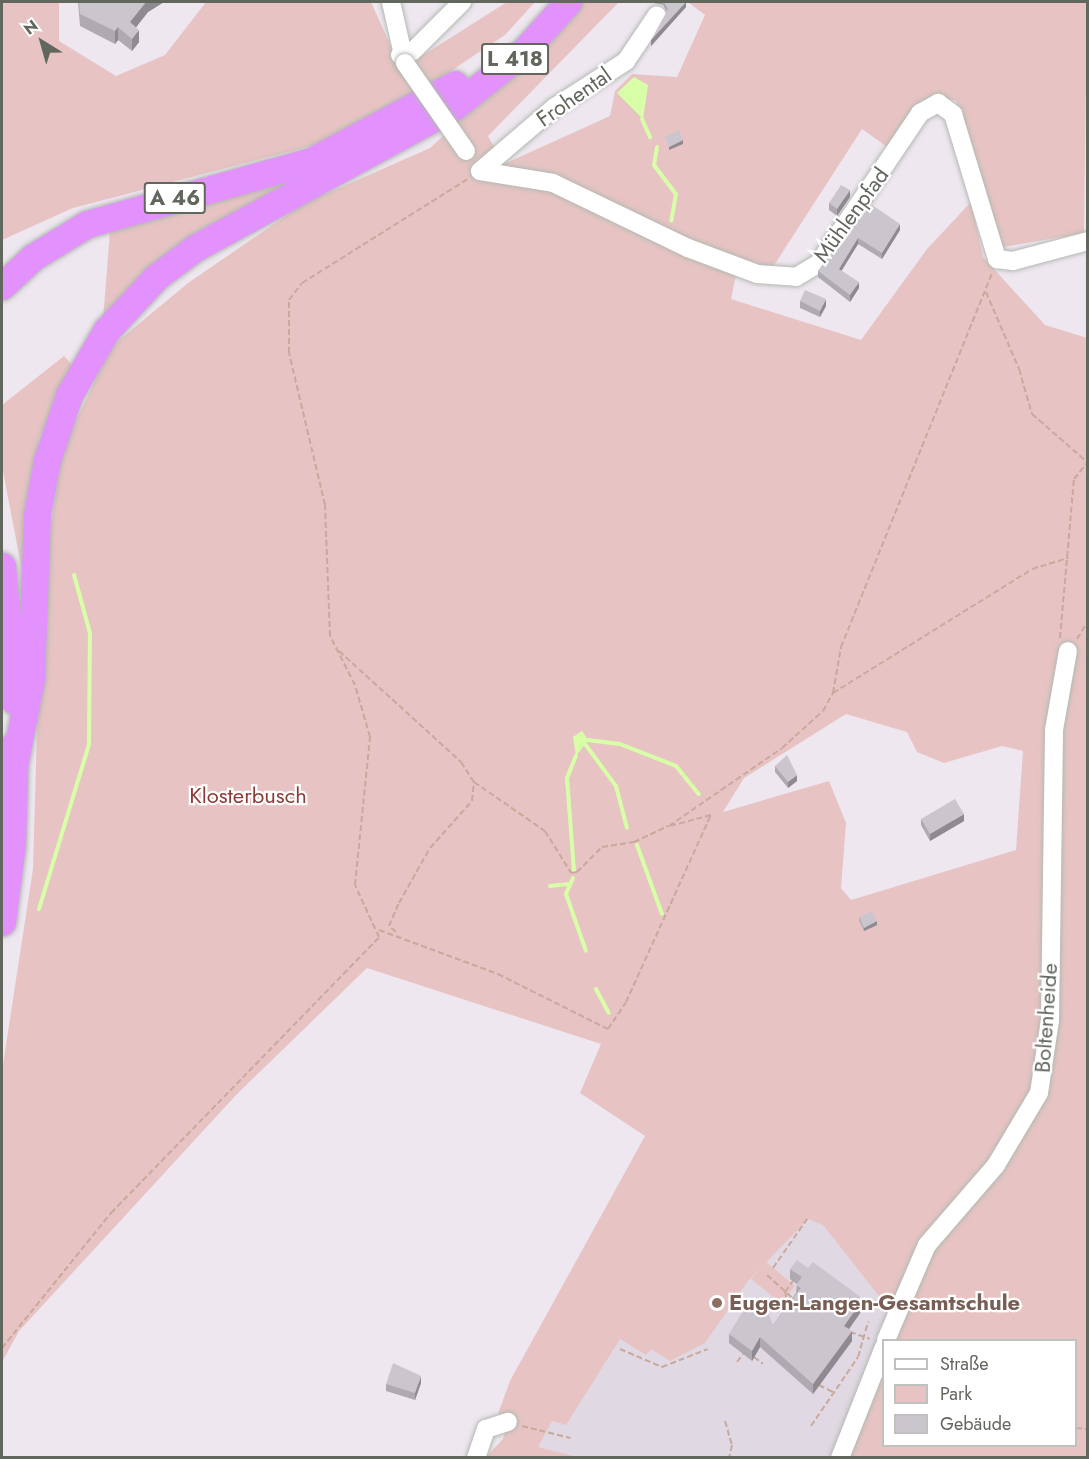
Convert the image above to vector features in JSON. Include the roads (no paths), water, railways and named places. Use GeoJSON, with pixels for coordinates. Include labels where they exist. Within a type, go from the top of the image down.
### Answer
{"type":"FeatureCollection","features":[{"type":"Feature","properties":{"kind":"highway","name":"L 418"},"geometry":{"type":"LineString","coordinates":[[366,147],[478,67],[547,2]]}},
{"type":"Feature","properties":{"kind":"highway","name":"L 418"},"geometry":{"type":"LineString","coordinates":[[366,147],[488,82],[568,2]]}},
{"type":"Feature","properties":{"kind":"highway","name":"A 46"},"geometry":{"type":"LineString","coordinates":[[2,286],[33,257],[87,224],[366,147]]}},
{"type":"Feature","properties":{"kind":"highway"},"geometry":{"type":"LineString","coordinates":[[2,922],[15,761],[31,679],[37,514],[47,460],[59,418],[92,351],[156,277],[216,235],[366,147]]}},
{"type":"Feature","properties":{"kind":"highway"},"geometry":{"type":"LineString","coordinates":[[2,566],[15,761]]}},
{"type":"Feature","properties":{"kind":"lane"},"geometry":{"type":"LineString","coordinates":[[391,2],[403,59],[480,171]]}},
{"type":"Feature","properties":{"kind":"lane"},"geometry":{"type":"LineString","coordinates":[[403,59],[462,2]]}},
{"type":"Feature","properties":{"kind":"lane","name":"Frohental"},"geometry":{"type":"LineString","coordinates":[[480,171],[555,107],[626,61],[657,15]]}},
{"type":"Feature","properties":{"kind":"lane","name":"Mühlenpfad"},"geometry":{"type":"LineString","coordinates":[[480,171],[553,183],[688,248],[757,274],[796,277],[819,263],[920,113],[938,103],[953,114],[997,259],[1013,261],[1088,241]]}},
{"type":"Feature","properties":{"kind":"lane","name":"Boltenheide"},"geometry":{"type":"LineString","coordinates":[[840,1458],[879,1342],[927,1245],[996,1165],[1039,1093],[1050,1020],[1054,730],[1068,651]]}},
{"type":"Feature","properties":{"kind":"lane"},"geometry":{"type":"LineString","coordinates":[[476,1458],[486,1429],[508,1422]]}},
{"type":"Feature","properties":{"kind":"waterway"},"geometry":{"type":"LineString","coordinates":[[642,119],[650,137]]}},
{"type":"Feature","properties":{"kind":"waterway"},"geometry":{"type":"LineString","coordinates":[[657,147],[654,165],[676,194],[671,221]]}},
{"type":"Feature","properties":{"kind":"waterway"},"geometry":{"type":"LineString","coordinates":[[39,909],[89,744],[90,633],[74,575]]}},
{"type":"Feature","properties":{"kind":"waterway"},"geometry":{"type":"LineString","coordinates":[[588,740],[620,744],[676,766],[699,794]]}},
{"type":"Feature","properties":{"kind":"waterway"},"geometry":{"type":"LineString","coordinates":[[585,744],[616,786],[627,828]]}},
{"type":"Feature","properties":{"kind":"waterway"},"geometry":{"type":"LineString","coordinates":[[574,871],[567,778],[576,756]]}},
{"type":"Feature","properties":{"kind":"waterway"},"geometry":{"type":"LineString","coordinates":[[637,845],[662,914]]}},
{"type":"Feature","properties":{"kind":"waterway"},"geometry":{"type":"LineString","coordinates":[[573,878],[566,894],[586,951]]}},
{"type":"Feature","properties":{"kind":"waterway"},"geometry":{"type":"LineString","coordinates":[[550,886],[568,884]]}},
{"type":"Feature","properties":{"kind":"waterway"},"geometry":{"type":"LineString","coordinates":[[596,989],[609,1013]]}},
{"type":"Feature","properties":{"kind":"place","name":"Eugen-Langen-Gesamtschule"},"geometry":{"type":"Point","coordinates":[717,1303]}},
{"type":"Feature","properties":{"kind":"park label","name":"Klosterbusch"},"geometry":{"type":"Point","coordinates":[248,796]}}]}
